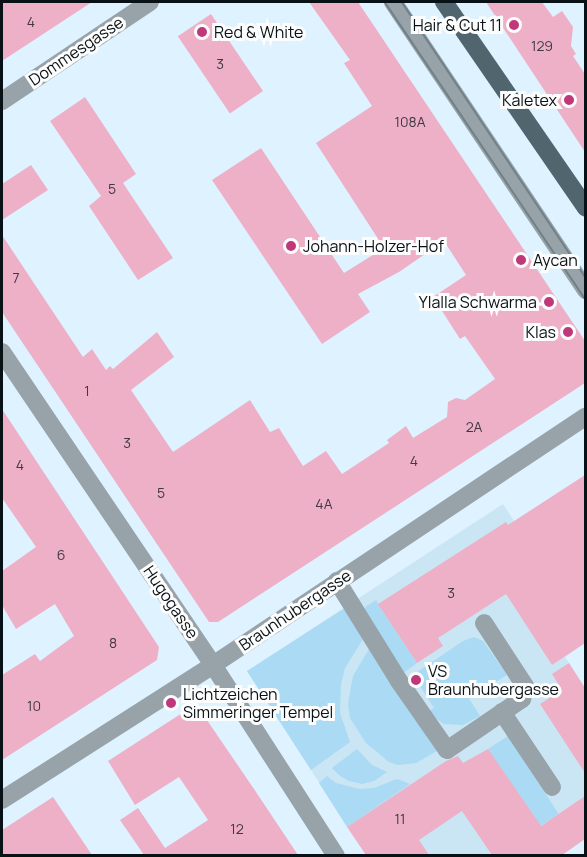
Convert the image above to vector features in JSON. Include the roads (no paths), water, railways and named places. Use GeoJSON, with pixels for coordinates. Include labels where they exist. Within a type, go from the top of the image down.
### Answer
{"type":"FeatureCollection","features":[{"type":"Feature","properties":{"kind":"main road"},"geometry":{"type":"LineString","coordinates":[[444,2],[585,208]]}},
{"type":"Feature","properties":{"kind":"street","name":"Dommesgasse"},"geometry":{"type":"LineString","coordinates":[[2,101],[150,2]]}},
{"type":"Feature","properties":{"kind":"street"},"geometry":{"type":"LineString","coordinates":[[393,2],[585,290]]}},
{"type":"Feature","properties":{"kind":"street","name":"Hugogasse"},"geometry":{"type":"LineString","coordinates":[[2,351],[213,665],[336,855]]}},
{"type":"Feature","properties":{"kind":"street","name":"Braunhubergasse"},"geometry":{"type":"LineString","coordinates":[[2,800],[213,665],[585,416]]}},
{"type":"Feature","properties":{"kind":"street"},"geometry":{"type":"LineString","coordinates":[[338,581],[418,711],[447,750],[522,699],[525,686],[484,623]]}},
{"type":"Feature","properties":{"kind":"street"},"geometry":{"type":"LineString","coordinates":[[502,712],[552,787]]}},
{"type":"Feature","properties":{"kind":"tram line"},"geometry":{"type":"LineString","coordinates":[[385,2],[586,300]]}},
{"type":"Feature","properties":{"kind":"tram line"},"geometry":{"type":"LineString","coordinates":[[402,2],[586,278]]}},
{"type":"Feature","properties":{"kind":"place","name":"Hair & Cut 11"},"geometry":{"type":"Point","coordinates":[514,25]}},
{"type":"Feature","properties":{"kind":"place","name":"Red & White"},"geometry":{"type":"Point","coordinates":[202,32]}},
{"type":"Feature","properties":{"kind":"place","name":"Kaletex"},"geometry":{"type":"Point","coordinates":[569,100]}},
{"type":"Feature","properties":{"kind":"place","name":"Johann-Holzer-Hof"},"geometry":{"type":"Point","coordinates":[291,246]}},
{"type":"Feature","properties":{"kind":"place","name":"Aycan"},"geometry":{"type":"Point","coordinates":[521,260]}},
{"type":"Feature","properties":{"kind":"place","name":"Ylalla Schwarma"},"geometry":{"type":"Point","coordinates":[549,302]}},
{"type":"Feature","properties":{"kind":"place","name":"Klas"},"geometry":{"type":"Point","coordinates":[568,332]}},
{"type":"Feature","properties":{"kind":"place","name":"VS Braunhubergasse"},"geometry":{"type":"Point","coordinates":[416,680]}},
{"type":"Feature","properties":{"kind":"place","name":"Lichtzeichen Simmeringer Tempel"},"geometry":{"type":"Point","coordinates":[171,703]}}]}
